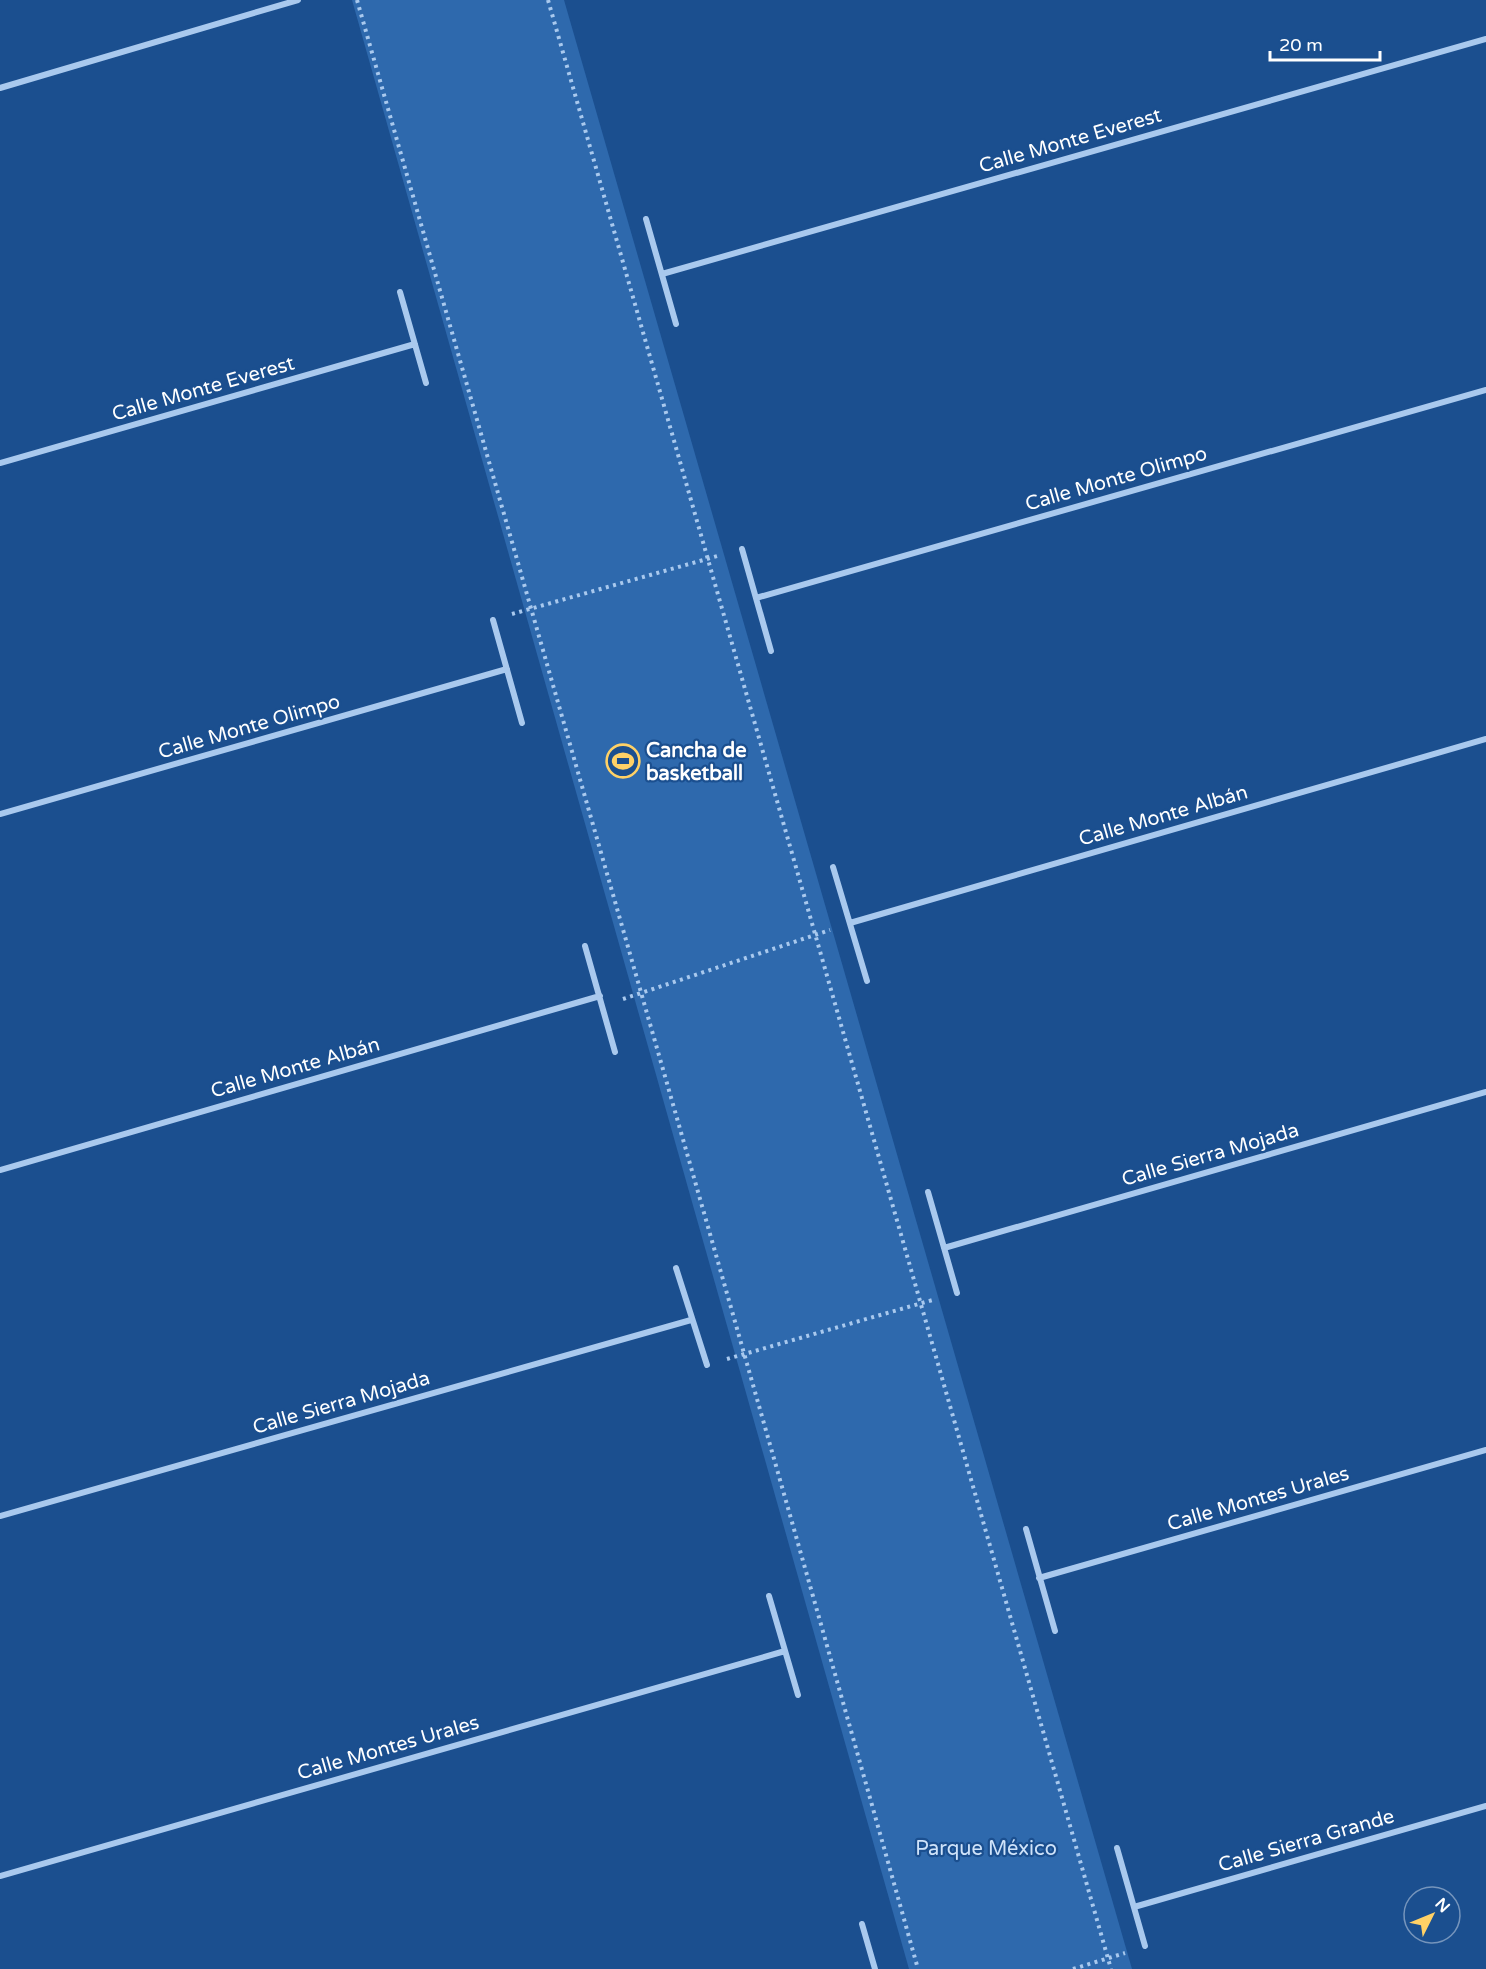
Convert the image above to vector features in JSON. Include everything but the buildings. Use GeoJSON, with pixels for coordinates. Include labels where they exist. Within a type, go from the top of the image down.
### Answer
{"type":"FeatureCollection","features":[{"type":"Feature","properties":{"kind":"street"},"geometry":{"type":"LineString","coordinates":[[0,88],[298,0]]}},
{"type":"Feature","properties":{"kind":"street","name":"Calle Monte Everest"},"geometry":{"type":"LineString","coordinates":[[662,274],[1486,39]]}},
{"type":"Feature","properties":{"kind":"street"},"geometry":{"type":"LineString","coordinates":[[646,219],[676,324]]}},
{"type":"Feature","properties":{"kind":"street"},"geometry":{"type":"LineString","coordinates":[[400,292],[426,383]]}},
{"type":"Feature","properties":{"kind":"street","name":"Calle Monte Everest"},"geometry":{"type":"LineString","coordinates":[[0,463],[415,344]]}},
{"type":"Feature","properties":{"kind":"street","name":"Calle Monte Olimpo"},"geometry":{"type":"LineString","coordinates":[[756,598],[1486,390]]}},
{"type":"Feature","properties":{"kind":"street"},"geometry":{"type":"LineString","coordinates":[[742,549],[771,651]]}},
{"type":"Feature","properties":{"kind":"street"},"geometry":{"type":"LineString","coordinates":[[493,620],[522,723]]}},
{"type":"Feature","properties":{"kind":"street","name":"Calle Monte Olimpo"},"geometry":{"type":"LineString","coordinates":[[0,814],[507,669]]}},
{"type":"Feature","properties":{"kind":"street","name":"Calle Monte Albán"},"geometry":{"type":"LineString","coordinates":[[850,923],[1486,739]]}},
{"type":"Feature","properties":{"kind":"street"},"geometry":{"type":"LineString","coordinates":[[833,867],[867,981]]}},
{"type":"Feature","properties":{"kind":"street"},"geometry":{"type":"LineString","coordinates":[[585,946],[615,1052]]}},
{"type":"Feature","properties":{"kind":"street","name":"Calle Monte Albán"},"geometry":{"type":"LineString","coordinates":[[0,1170],[600,996]]}},
{"type":"Feature","properties":{"kind":"street","name":"Calle Sierra Mojada"},"geometry":{"type":"LineString","coordinates":[[944,1248],[1486,1092]]}},
{"type":"Feature","properties":{"kind":"street"},"geometry":{"type":"LineString","coordinates":[[928,1192],[957,1293]]}},
{"type":"Feature","properties":{"kind":"street"},"geometry":{"type":"LineString","coordinates":[[676,1268],[707,1365]]}},
{"type":"Feature","properties":{"kind":"street","name":"Calle Sierra Mojada"},"geometry":{"type":"LineString","coordinates":[[0,1516],[691,1320]]}},
{"type":"Feature","properties":{"kind":"street","name":"Calle Montes Urales"},"geometry":{"type":"LineString","coordinates":[[1040,1578],[1486,1450]]}},
{"type":"Feature","properties":{"kind":"street"},"geometry":{"type":"LineString","coordinates":[[1026,1529],[1055,1631]]}},
{"type":"Feature","properties":{"kind":"street"},"geometry":{"type":"LineString","coordinates":[[770,1596],[798,1695]]}},
{"type":"Feature","properties":{"kind":"street","name":"Calle Montes Urales"},"geometry":{"type":"LineString","coordinates":[[0,1875],[785,1651]]}},
{"type":"Feature","properties":{"kind":"street","name":"Calle Sierra Grande"},"geometry":{"type":"LineString","coordinates":[[1134,1907],[1486,1806]]}},
{"type":"Feature","properties":{"kind":"street"},"geometry":{"type":"LineString","coordinates":[[1117,1848],[1145,1946]]}},
{"type":"Feature","properties":{"kind":"street"},"geometry":{"type":"LineString","coordinates":[[862,1924],[875,1969]]}},
{"type":"Feature","properties":{"kind":"path"},"geometry":{"type":"LineString","coordinates":[[357,0],[640,994],[745,1353],[918,1969]]}},
{"type":"Feature","properties":{"kind":"path"},"geometry":{"type":"LineString","coordinates":[[548,0],[1111,1969]]}},
{"type":"Feature","properties":{"kind":"path"},"geometry":{"type":"LineString","coordinates":[[493,620],[742,549]]}},
{"type":"Feature","properties":{"kind":"path"},"geometry":{"type":"LineString","coordinates":[[603,1006],[850,923]]}},
{"type":"Feature","properties":{"kind":"path"},"geometry":{"type":"LineString","coordinates":[[707,1365],[957,1293]]}},
{"type":"Feature","properties":{"kind":"path"},"geometry":{"type":"LineString","coordinates":[[1074,1969],[1145,1946]]}},
{"type":"Feature","properties":{"kind":"green space","name":"Parque México"},"geometry":{"type":"Polygon","coordinates":[[[352,0],[564,0],[1132,1969],[909,1969],[352,0]]]}},
{"type":"Feature","properties":{"kind":"place","name":"Cancha de basketball"},"geometry":{"type":"Point","coordinates":[623,761]}}]}
